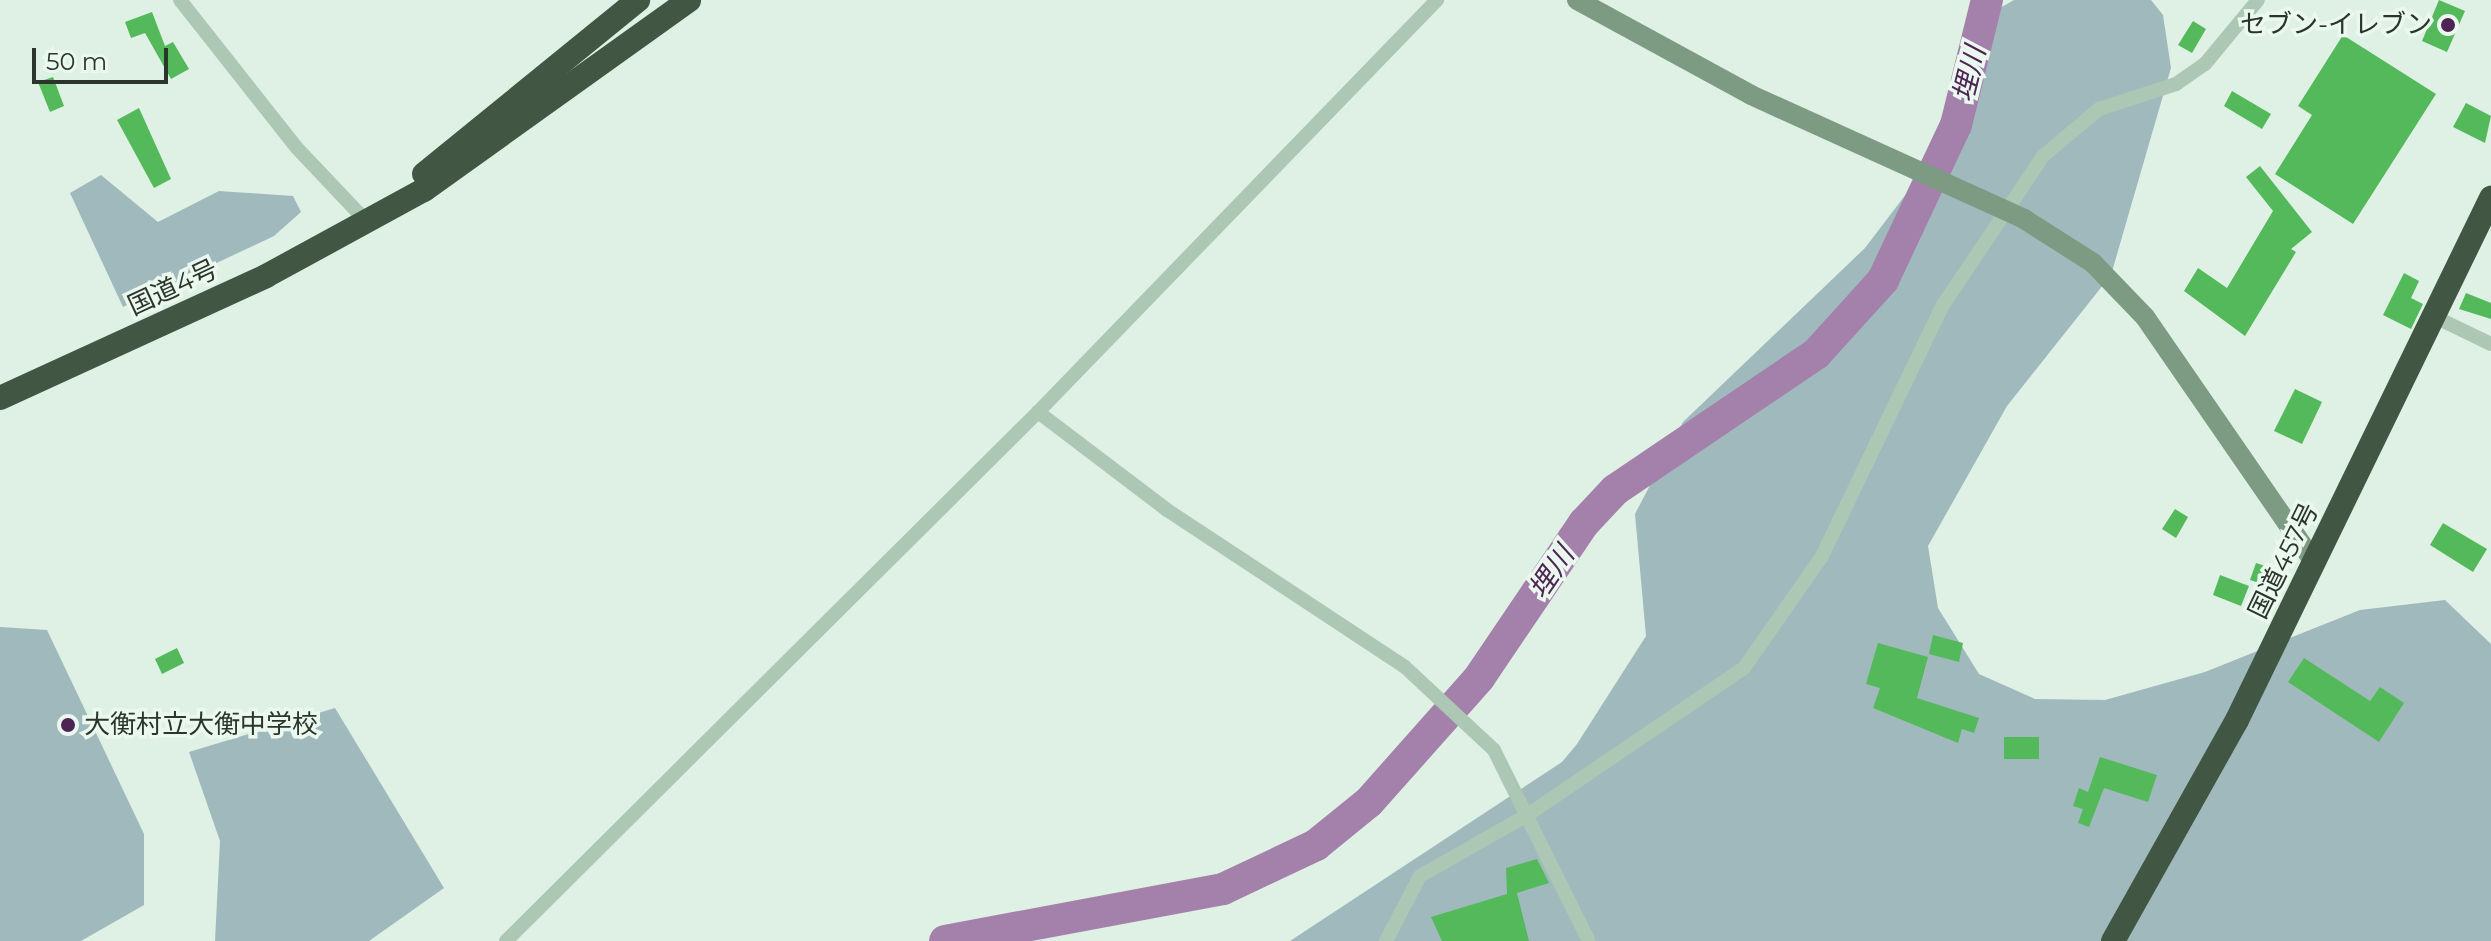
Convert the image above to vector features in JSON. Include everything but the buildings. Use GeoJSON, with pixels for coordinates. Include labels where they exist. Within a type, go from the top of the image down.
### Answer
{"type":"FeatureCollection","features":[{"type":"Feature","properties":{"kind":"highway","name":"国道4号"},"geometry":{"type":"LineString","coordinates":[[365,220],[638,0]]}},
{"type":"Feature","properties":{"kind":"highway","name":"国道4号"},"geometry":{"type":"LineString","coordinates":[[0,398],[266,276],[482,154],[689,0]]}},
{"type":"Feature","properties":{"kind":"highway","name":"国道457号"},"geometry":{"type":"LineString","coordinates":[[2113,941],[2237,720],[2491,198]]}},
{"type":"Feature","properties":{"kind":"street"},"geometry":{"type":"LineString","coordinates":[[180,0],[296,147],[365,220]]}},
{"type":"Feature","properties":{"kind":"street"},"geometry":{"type":"LineString","coordinates":[[506,941],[1038,412],[1437,0]]}},
{"type":"Feature","properties":{"kind":"street"},"geometry":{"type":"LineString","coordinates":[[1577,0],[1751,95],[1999,208],[2093,263],[2145,317],[2314,562]]}},
{"type":"Feature","properties":{"kind":"street"},"geometry":{"type":"LineString","coordinates":[[1386,941],[1420,876],[1529,814],[1744,668],[1822,556],[1943,305],[1999,208],[2043,156],[2099,109],[2176,84],[2205,64],[2258,0]]}},
{"type":"Feature","properties":{"kind":"street"},"geometry":{"type":"LineString","coordinates":[[2433,316],[2491,344]]}},
{"type":"Feature","properties":{"kind":"street"},"geometry":{"type":"LineString","coordinates":[[1038,412],[1167,510],[1405,667],[1494,750],[1529,814],[1589,941]]}},
{"type":"Feature","properties":{"kind":"shaded area"},"geometry":{"type":"Polygon","coordinates":[[[2014,0],[2151,0],[2163,15],[2171,68],[2111,275],[2007,406],[1928,546],[1938,608],[1979,674],[2035,699],[2105,700],[2205,672],[2360,610],[2445,600],[2491,644],[2491,941],[1290,941],[1562,762],[1577,744],[1646,636],[1635,514],[1683,422],[1865,248],[1973,106],[2000,8],[2014,0]]]}},
{"type":"Feature","properties":{"kind":"shaded area"},"geometry":{"type":"Polygon","coordinates":[[[101,175],[158,222],[219,191],[293,196],[301,212],[274,236],[123,307],[70,193],[101,175]]]}},
{"type":"Feature","properties":{"kind":"shaded area"},"geometry":{"type":"Polygon","coordinates":[[[0,627],[47,630],[144,834],[144,905],[81,941],[0,941],[0,627]]]}},
{"type":"Feature","properties":{"kind":"shaded area"},"geometry":{"type":"Polygon","coordinates":[[[335,708],[444,888],[369,941],[215,941],[220,841],[189,752],[335,708]]]}},
{"type":"Feature","properties":{"kind":"waterway","name":"埋川"},"geometry":{"type":"LineString","coordinates":[[945,941],[1223,889],[1316,845],[1369,802],[1479,678],[1584,523],[1615,490],[1816,354],[1883,280],[1956,125],[1987,0]]}},
{"type":"Feature","properties":{"kind":"place","name":"セブン-イレブン"},"geometry":{"type":"Point","coordinates":[2448,25]}},
{"type":"Feature","properties":{"kind":"place","name":"大衡村立大衡中学校"},"geometry":{"type":"Point","coordinates":[68,725]}}]}
